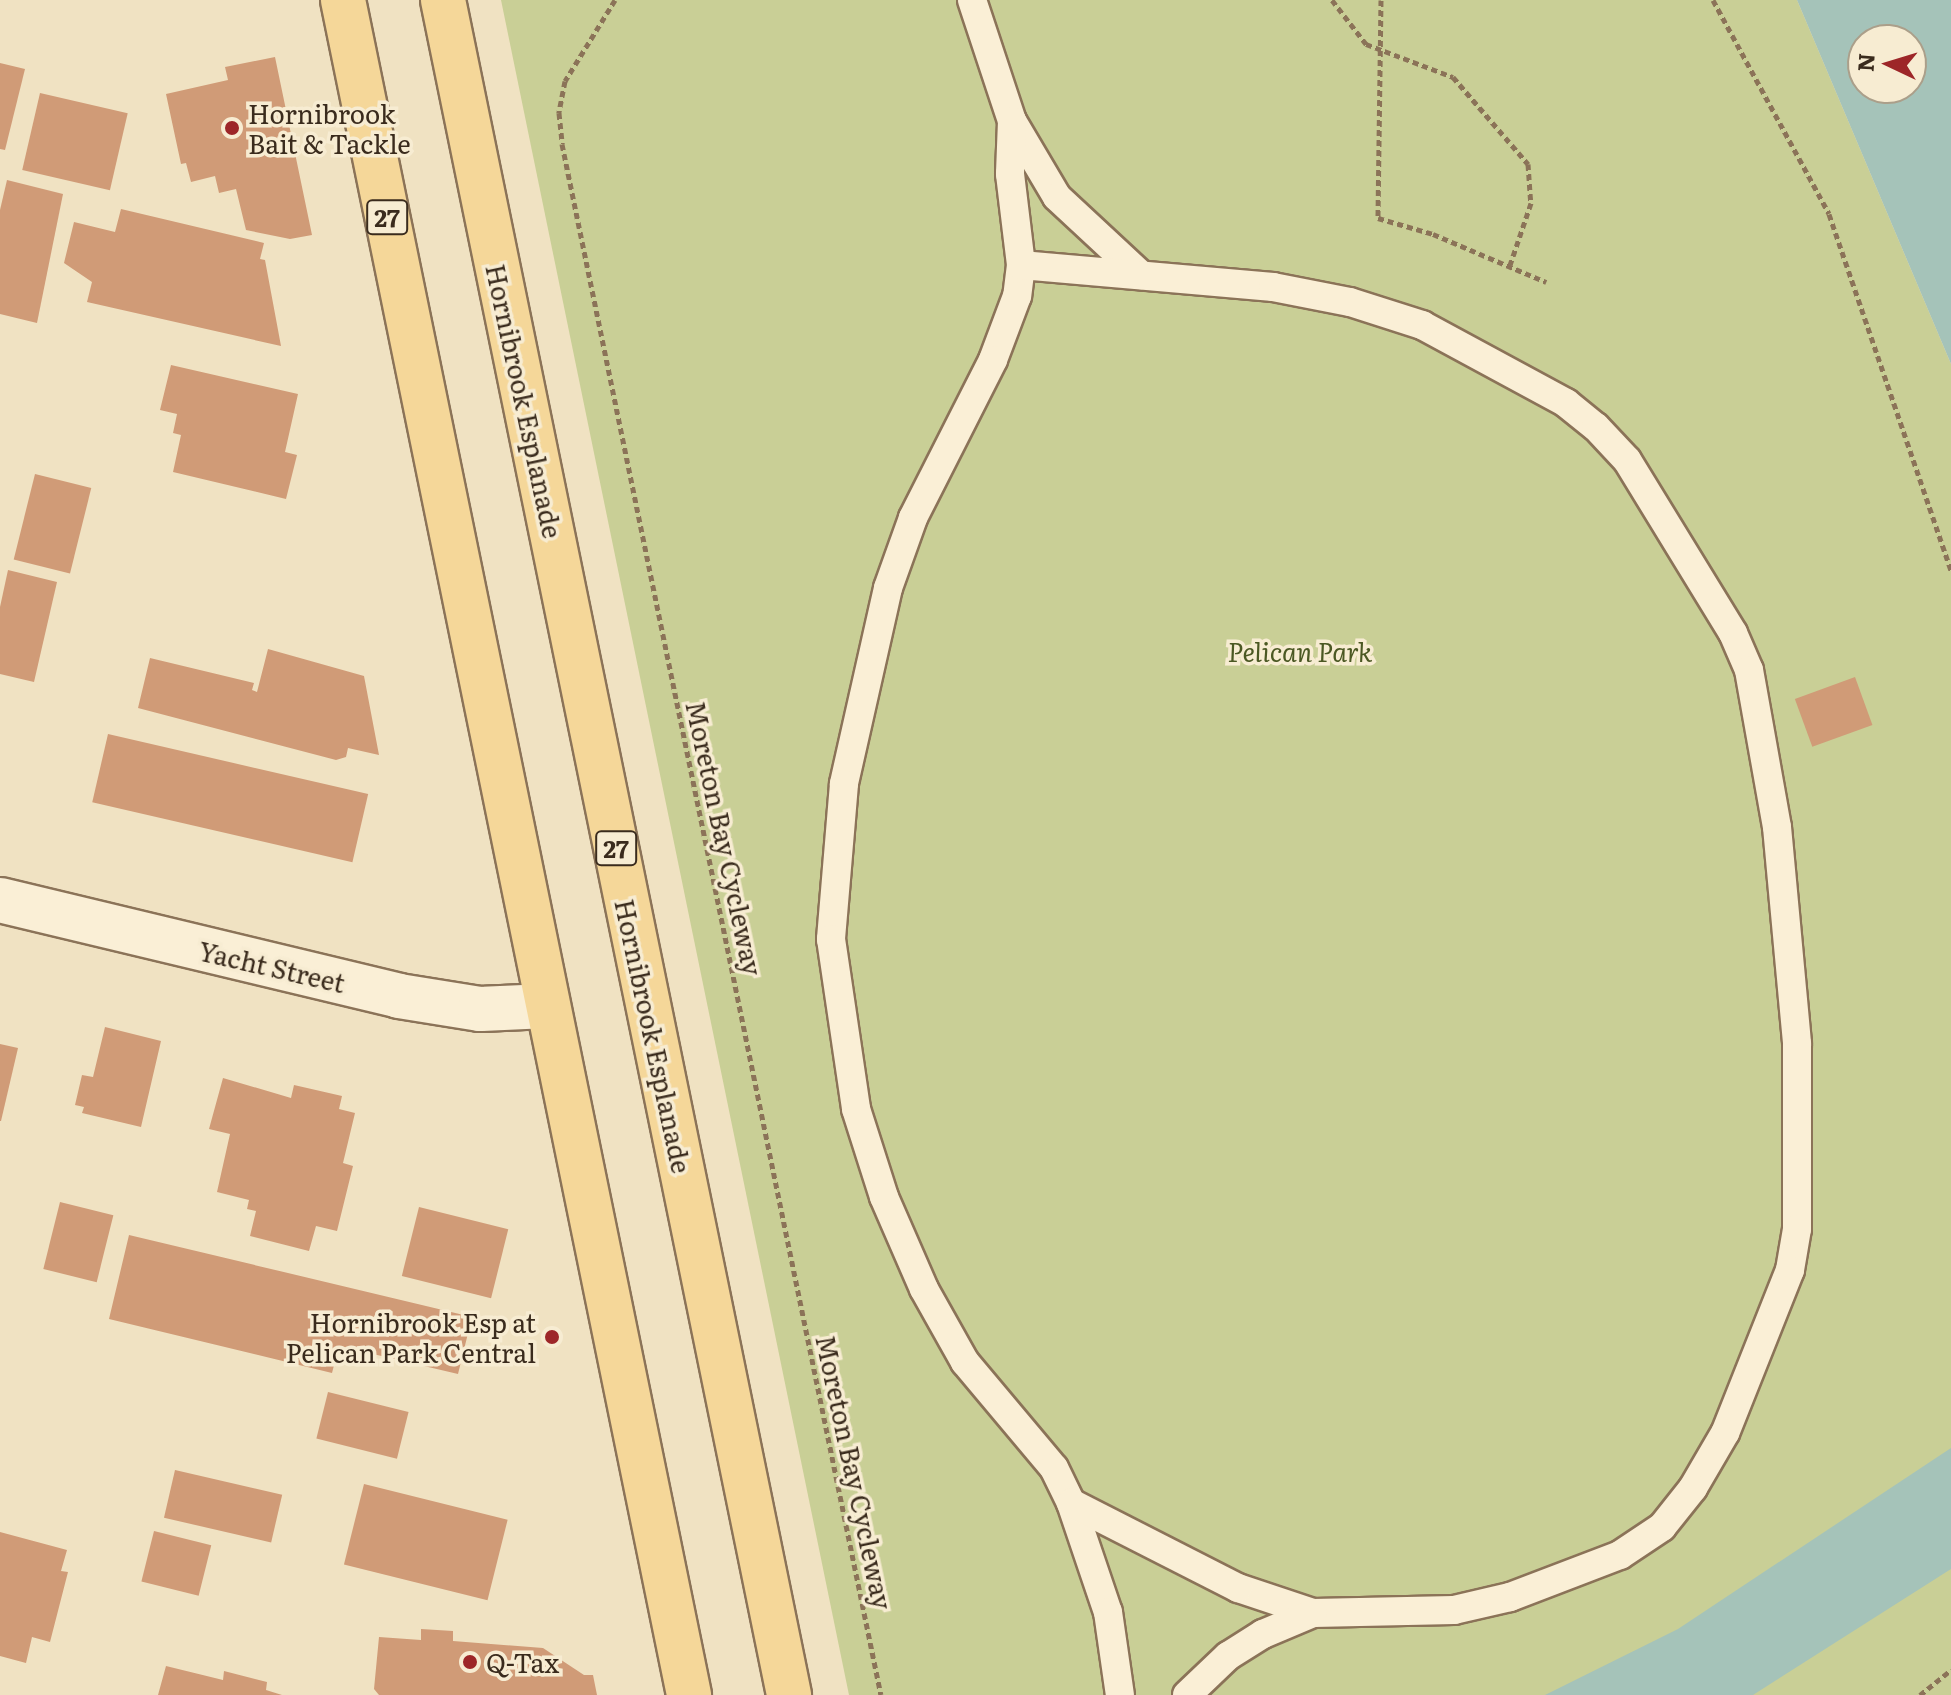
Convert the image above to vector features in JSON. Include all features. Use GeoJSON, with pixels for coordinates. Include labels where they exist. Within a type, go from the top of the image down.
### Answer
{"type":"FeatureCollection","features":[{"type":"Feature","properties":{"kind":"main road","name":"27"},"geometry":{"type":"LineString","coordinates":[[343,0],[689,1695]]}},
{"type":"Feature","properties":{"kind":"main road","name":"Hornibrook Esplanade"},"geometry":{"type":"LineString","coordinates":[[443,0],[789,1695]]}},
{"type":"Feature","properties":{"kind":"street","name":"Yacht Street"},"geometry":{"type":"LineString","coordinates":[[0,900],[399,996],[480,1009],[547,1006]]}},
{"type":"Feature","properties":{"kind":"lane"},"geometry":{"type":"LineString","coordinates":[[972,0],[1012,121],[1057,197],[1141,275]]}},
{"type":"Feature","properties":{"kind":"lane"},"geometry":{"type":"LineString","coordinates":[[1012,121],[1010,174],[1021,265],[1007,331],[913,518],[888,588],[844,784],[831,939],[856,1109],[884,1197],[924,1289],[965,1362],[1054,1468],[1071,1503],[1108,1612],[1120,1695]]}},
{"type":"Feature","properties":{"kind":"lane"},"geometry":{"type":"LineString","coordinates":[[1021,265],[1273,287],[1393,316],[1519,377],[1596,427],[1627,460],[1733,633],[1749,670],[1777,827],[1794,1000],[1797,1229],[1790,1270],[1725,1433],[1693,1488],[1662,1527],[1620,1555],[1510,1597],[1454,1610],[1313,1613],[1238,1588],[1071,1503]]}},
{"type":"Feature","properties":{"kind":"lane"},"geometry":{"type":"LineString","coordinates":[[1187,1695],[1228,1656],[1263,1634],[1313,1613]]}},
{"type":"Feature","properties":{"kind":"path","name":"Moreton Bay Cycleway"},"geometry":{"type":"LineString","coordinates":[[615,0],[565,81],[559,113],[562,144],[881,1695]]}},
{"type":"Feature","properties":{"kind":"path"},"geometry":{"type":"LineString","coordinates":[[1332,0],[1366,44],[1383,47],[1453,77],[1528,164],[1531,203],[1510,265]]}},
{"type":"Feature","properties":{"kind":"path"},"geometry":{"type":"LineString","coordinates":[[1381,0],[1383,47],[1378,218],[1510,265],[1546,282]]}},
{"type":"Feature","properties":{"kind":"path"},"geometry":{"type":"LineString","coordinates":[[1713,0],[1829,214],[1951,571]]}},
{"type":"Feature","properties":{"kind":"path"},"geometry":{"type":"LineString","coordinates":[[1920,1695],[1951,1670]]}},
{"type":"Feature","properties":{"kind":"green space","name":"Pelican Park"},"geometry":{"type":"Polygon","coordinates":[[[501,0],[1797,0],[1951,364],[1951,1695],[849,1695],[501,0]]]}},
{"type":"Feature","properties":{"kind":"water"},"geometry":{"type":"Polygon","coordinates":[[[1797,0],[1951,0],[1951,364],[1797,0]]]}},
{"type":"Feature","properties":{"kind":"water"},"geometry":{"type":"Polygon","coordinates":[[[1951,1448],[1951,1569],[1753,1695],[1545,1695],[1678,1629],[1951,1448]]]}},
{"type":"Feature","properties":{"kind":"building","name":"Hornibrook Bait & Tackle"},"geometry":{"type":"Polygon","coordinates":[[[275,57],[312,235],[290,239],[246,230],[236,189],[219,193],[215,176],[191,182],[186,163],[181,164],[166,94],[228,80],[225,67],[275,57]]]}},
{"type":"Feature","properties":{"kind":"building"},"geometry":{"type":"Polygon","coordinates":[[[0,63],[25,69],[5,150],[0,149],[0,63]]]}},
{"type":"Feature","properties":{"kind":"building"},"geometry":{"type":"Polygon","coordinates":[[[40,93],[128,113],[110,190],[22,170],[40,93]]]}},
{"type":"Feature","properties":{"kind":"building"},"geometry":{"type":"Polygon","coordinates":[[[7,180],[63,194],[37,323],[0,314],[0,210],[7,180]]]}},
{"type":"Feature","properties":{"kind":"building"},"geometry":{"type":"Polygon","coordinates":[[[121,209],[264,243],[260,259],[265,260],[281,346],[87,302],[92,282],[64,263],[74,222],[115,232],[121,209]]]}},
{"type":"Feature","properties":{"kind":"building"},"geometry":{"type":"Polygon","coordinates":[[[171,365],[298,394],[285,452],[297,455],[286,499],[173,472],[181,435],[173,433],[177,414],[160,410],[171,365]]]}},
{"type":"Feature","properties":{"kind":"building"},"geometry":{"type":"Polygon","coordinates":[[[35,474],[91,488],[70,573],[14,559],[35,474]]]}},
{"type":"Feature","properties":{"kind":"building"},"geometry":{"type":"Polygon","coordinates":[[[8,570],[57,582],[34,682],[0,674],[0,607],[8,570]]]}},
{"type":"Feature","properties":{"kind":"building"},"geometry":{"type":"Polygon","coordinates":[[[268,649],[364,676],[379,755],[348,748],[346,757],[336,760],[138,708],[150,658],[254,683],[252,690],[257,692],[268,649]]]}},
{"type":"Feature","properties":{"kind":"building"},"geometry":{"type":"Polygon","coordinates":[[[1855,677],[1872,725],[1812,747],[1795,699],[1855,677]]]}},
{"type":"Feature","properties":{"kind":"building"},"geometry":{"type":"Polygon","coordinates":[[[108,734],[368,794],[352,862],[92,802],[108,734]]]}},
{"type":"Feature","properties":{"kind":"building"},"geometry":{"type":"Polygon","coordinates":[[[105,1027],[161,1041],[141,1127],[82,1113],[84,1107],[75,1105],[82,1075],[93,1077],[105,1027]]]}},
{"type":"Feature","properties":{"kind":"building"},"geometry":{"type":"Polygon","coordinates":[[[0,1044],[18,1048],[1,1121],[0,1121],[0,1044]]]}},
{"type":"Feature","properties":{"kind":"building"},"geometry":{"type":"Polygon","coordinates":[[[223,1078],[291,1098],[294,1085],[342,1096],[339,1109],[355,1113],[343,1163],[353,1166],[337,1231],[316,1226],[309,1251],[250,1236],[256,1211],[247,1209],[249,1200],[217,1192],[230,1134],[209,1129],[223,1078]]]}},
{"type":"Feature","properties":{"kind":"building"},"geometry":{"type":"Polygon","coordinates":[[[60,1202],[113,1215],[97,1282],[43,1269],[60,1202]]]}},
{"type":"Feature","properties":{"kind":"building"},"geometry":{"type":"Polygon","coordinates":[[[419,1207],[508,1229],[491,1298],[402,1276],[419,1207]]]}},
{"type":"Feature","properties":{"kind":"building"},"geometry":{"type":"Polygon","coordinates":[[[129,1235],[472,1317],[458,1374],[339,1346],[332,1373],[109,1319],[129,1235]]]}},
{"type":"Feature","properties":{"kind":"building"},"geometry":{"type":"Polygon","coordinates":[[[328,1392],[409,1412],[397,1459],[316,1439],[328,1392]]]}},
{"type":"Feature","properties":{"kind":"building"},"geometry":{"type":"Polygon","coordinates":[[[175,1470],[282,1495],[271,1542],[164,1518],[175,1470]]]}},
{"type":"Feature","properties":{"kind":"building"},"geometry":{"type":"Polygon","coordinates":[[[364,1484],[508,1520],[488,1600],[344,1565],[364,1484]]]}},
{"type":"Feature","properties":{"kind":"building"},"geometry":{"type":"Polygon","coordinates":[[[154,1531],[211,1545],[199,1596],[141,1581],[154,1531]]]}},
{"type":"Feature","properties":{"kind":"building"},"geometry":{"type":"Polygon","coordinates":[[[0,1532],[67,1550],[61,1571],[68,1572],[50,1642],[32,1637],[26,1663],[0,1656],[0,1532]]]}},
{"type":"Feature","properties":{"kind":"building","name":"Q-Tax"},"geometry":{"type":"Polygon","coordinates":[[[421,1629],[453,1631],[453,1641],[543,1648],[584,1675],[593,1675],[597,1695],[379,1695],[374,1689],[379,1637],[421,1640],[421,1629]]]}},
{"type":"Feature","properties":{"kind":"building"},"geometry":{"type":"Polygon","coordinates":[[[166,1666],[223,1680],[224,1671],[267,1682],[266,1690],[282,1695],[158,1695],[166,1666]]]}},
{"type":"Feature","properties":{"kind":"place","name":"Hornibrook Bait & Tackle"},"geometry":{"type":"Point","coordinates":[232,128]}},
{"type":"Feature","properties":{"kind":"place","name":"Hornibrook Esp at Pelican Park Central"},"geometry":{"type":"Point","coordinates":[552,1337]}},
{"type":"Feature","properties":{"kind":"place","name":"Q-Tax"},"geometry":{"type":"Point","coordinates":[470,1662]}}]}
